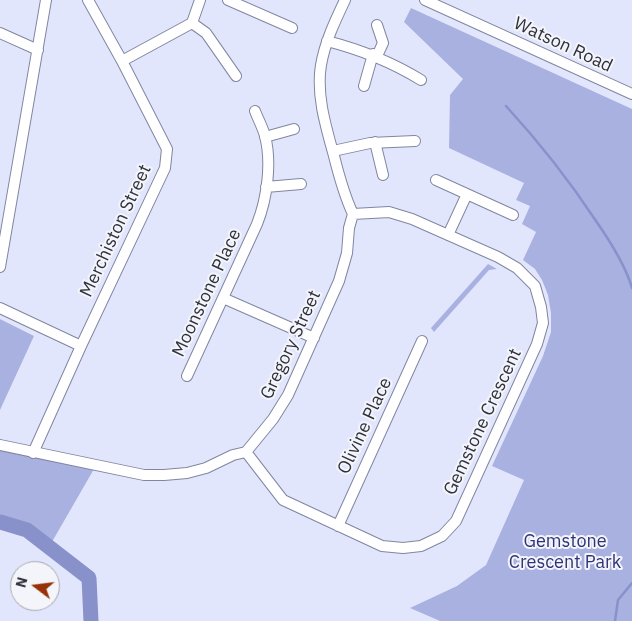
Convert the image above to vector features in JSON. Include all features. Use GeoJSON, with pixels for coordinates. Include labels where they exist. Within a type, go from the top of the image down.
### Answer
{"type":"FeatureCollection","features":[{"type":"Feature","properties":{"kind":"street"},"geometry":{"type":"LineString","coordinates":[[0,267],[46,0]]}},
{"type":"Feature","properties":{"kind":"street","name":"Merchiston Street"},"geometry":{"type":"LineString","coordinates":[[33,453],[164,168],[166,158],[167,149],[88,0]]}},
{"type":"Feature","properties":{"kind":"street"},"geometry":{"type":"LineString","coordinates":[[122,61],[192,23],[200,0]]}},
{"type":"Feature","properties":{"kind":"street"},"geometry":{"type":"LineString","coordinates":[[228,0],[292,28]]}},
{"type":"Feature","properties":{"kind":"street"},"geometry":{"type":"LineString","coordinates":[[345,0],[327,41],[321,66],[320,95],[345,198],[353,214]]}},
{"type":"Feature","properties":{"kind":"street","name":"Watson Road"},"geometry":{"type":"LineString","coordinates":[[426,0],[632,94]]}},
{"type":"Feature","properties":{"kind":"street"},"geometry":{"type":"LineString","coordinates":[[192,23],[206,33],[236,76]]}},
{"type":"Feature","properties":{"kind":"street"},"geometry":{"type":"LineString","coordinates":[[364,86],[375,55],[383,42],[377,25]]}},
{"type":"Feature","properties":{"kind":"street"},"geometry":{"type":"LineString","coordinates":[[0,33],[38,50]]}},
{"type":"Feature","properties":{"kind":"street"},"geometry":{"type":"LineString","coordinates":[[327,41],[375,55],[422,80]]}},
{"type":"Feature","properties":{"kind":"street","name":"Moonstone Place"},"geometry":{"type":"LineString","coordinates":[[187,376],[257,224],[266,200],[268,156],[265,137],[255,111]]}},
{"type":"Feature","properties":{"kind":"street"},"geometry":{"type":"LineString","coordinates":[[265,137],[294,129]]}},
{"type":"Feature","properties":{"kind":"street"},"geometry":{"type":"LineString","coordinates":[[333,151],[375,142],[415,141]]}},
{"type":"Feature","properties":{"kind":"street"},"geometry":{"type":"LineString","coordinates":[[375,142],[383,175]]}},
{"type":"Feature","properties":{"kind":"street"},"geometry":{"type":"LineString","coordinates":[[436,180],[513,215]]}},
{"type":"Feature","properties":{"kind":"street"},"geometry":{"type":"LineString","coordinates":[[266,187],[301,184]]}},
{"type":"Feature","properties":{"kind":"street"},"geometry":{"type":"LineString","coordinates":[[448,235],[467,194]]}},
{"type":"Feature","properties":{"kind":"street","name":"Gemstone Crescent"},"geometry":{"type":"LineString","coordinates":[[246,452],[283,500],[382,546],[403,548],[421,546],[442,536],[456,521],[537,344],[543,323],[535,286],[517,268],[498,257],[412,219],[389,212],[353,214]]}},
{"type":"Feature","properties":{"kind":"street","name":"Gregory Street"},"geometry":{"type":"LineString","coordinates":[[246,452],[273,419],[288,395],[314,338],[339,281],[347,253],[349,228],[353,214]]}},
{"type":"Feature","properties":{"kind":"street"},"geometry":{"type":"LineString","coordinates":[[223,298],[314,338]]}},
{"type":"Feature","properties":{"kind":"street"},"geometry":{"type":"LineString","coordinates":[[0,308],[81,346]]}},
{"type":"Feature","properties":{"kind":"street","name":"Olivine Place"},"geometry":{"type":"LineString","coordinates":[[338,526],[422,341]]}},
{"type":"Feature","properties":{"kind":"street"},"geometry":{"type":"LineString","coordinates":[[0,446],[144,474],[164,475],[187,473],[206,468],[233,455],[246,452]]}},
{"type":"Feature","properties":{"kind":"green space","name":"Gemstone Crescent Park"},"geometry":{"type":"Polygon","coordinates":[[[411,8],[632,109],[632,621],[440,621],[410,608],[457,586],[486,565],[524,480],[492,466],[543,356],[551,332],[551,313],[548,295],[535,269],[523,260],[536,232],[522,224],[530,206],[516,200],[524,183],[449,148],[450,95],[463,79],[404,22],[411,8]]]}},
{"type":"Feature","properties":{"kind":"green space"},"geometry":{"type":"Polygon","coordinates":[[[488,264],[497,269],[489,270],[434,332],[431,328],[488,264]]]}},
{"type":"Feature","properties":{"kind":"green space"},"geometry":{"type":"Polygon","coordinates":[[[0,319],[34,336],[0,410],[0,319]]]}},
{"type":"Feature","properties":{"kind":"green space"},"geometry":{"type":"Polygon","coordinates":[[[0,451],[94,469],[49,547],[27,530],[0,522],[0,451]]]}},
{"type":"Feature","properties":{"kind":"waterway"},"geometry":{"type":"LineString","coordinates":[[506,106],[530,133],[586,206],[617,253],[632,288]]}},
{"type":"Feature","properties":{"kind":"waterway"},"geometry":{"type":"LineString","coordinates":[[0,522],[27,530],[89,578],[91,621]]}},
{"type":"Feature","properties":{"kind":"waterway"},"geometry":{"type":"LineString","coordinates":[[615,621],[618,600],[632,583]]}}]}
